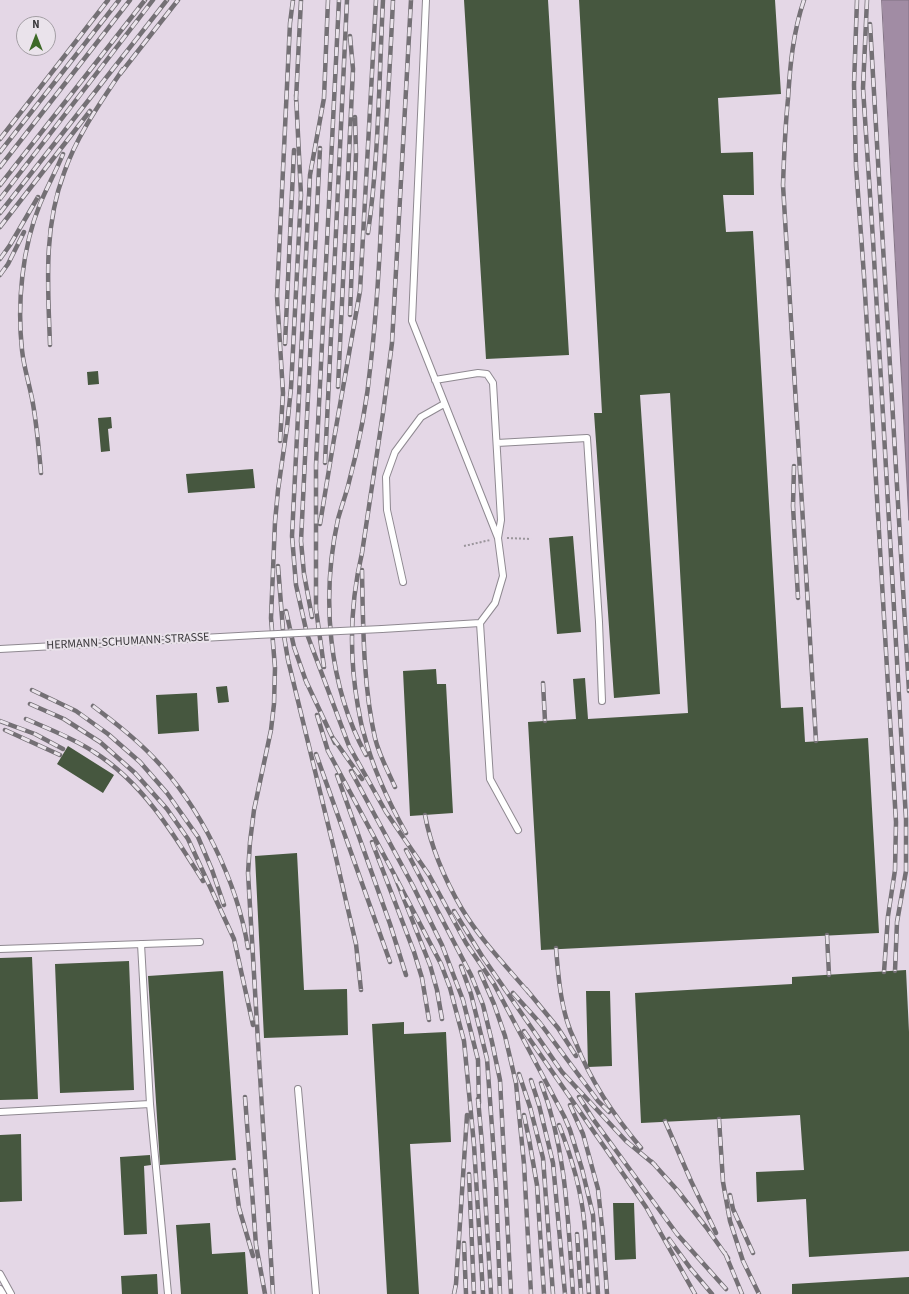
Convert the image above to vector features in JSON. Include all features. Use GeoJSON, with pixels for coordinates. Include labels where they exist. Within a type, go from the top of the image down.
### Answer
{"type":"FeatureCollection","features":[{"type":"Feature","properties":{"kind":"lane"},"geometry":{"type":"LineString","coordinates":[[426,0],[412,321],[498,538],[503,576],[495,603],[480,623],[490,779],[518,830]]}},
{"type":"Feature","properties":{"kind":"lane"},"geometry":{"type":"LineString","coordinates":[[435,380],[478,373],[487,374],[493,383],[501,520],[498,538]]}},
{"type":"Feature","properties":{"kind":"lane"},"geometry":{"type":"LineString","coordinates":[[403,582],[388,510],[386,477],[395,452],[421,417],[444,404]]}},
{"type":"Feature","properties":{"kind":"lane"},"geometry":{"type":"LineString","coordinates":[[497,443],[587,438],[599,622],[602,701]]}},
{"type":"Feature","properties":{"kind":"lane","name":"HERMANN-SCHUMANN-STRASSE"},"geometry":{"type":"LineString","coordinates":[[0,649],[480,623]]}},
{"type":"Feature","properties":{"kind":"lane"},"geometry":{"type":"LineString","coordinates":[[0,949],[200,942]]}},
{"type":"Feature","properties":{"kind":"lane"},"geometry":{"type":"LineString","coordinates":[[141,944],[150,1104],[168,1294]]}},
{"type":"Feature","properties":{"kind":"lane"},"geometry":{"type":"LineString","coordinates":[[298,1088],[316,1294]]}},
{"type":"Feature","properties":{"kind":"lane"},"geometry":{"type":"LineString","coordinates":[[0,1112],[150,1104]]}},
{"type":"Feature","properties":{"kind":"lane"},"geometry":{"type":"LineString","coordinates":[[0,1274],[11,1294]]}},
{"type":"Feature","properties":{"kind":"lane"},"geometry":{"type":"LineString","coordinates":[[0,1289],[3,1294]]}},
{"type":"Feature","properties":{"kind":"shaded area"},"geometry":{"type":"Polygon","coordinates":[[[0,0],[882,0],[909,520],[909,1294],[0,1294],[0,0]]]}},
{"type":"Feature","properties":{"kind":"shaded area"},"geometry":{"type":"Polygon","coordinates":[[[882,0],[909,0],[909,520],[882,0]]]}},
{"type":"Feature","properties":{"kind":"building"},"geometry":{"type":"Polygon","coordinates":[[[464,0],[548,0],[569,355],[486,359],[464,0]]]}},
{"type":"Feature","properties":{"kind":"building"},"geometry":{"type":"Polygon","coordinates":[[[579,0],[775,0],[781,94],[718,98],[721,153],[753,152],[754,195],[723,195],[726,232],[753,231],[781,708],[803,707],[805,742],[868,738],[879,933],[541,950],[528,722],[576,719],[573,679],[585,678],[588,719],[688,713],[670,393],[640,395],[660,694],[614,698],[594,413],[602,413],[579,0]]]}},
{"type":"Feature","properties":{"kind":"building"},"geometry":{"type":"Polygon","coordinates":[[[98,371],[99,384],[88,385],[87,372],[98,371]]]}},
{"type":"Feature","properties":{"kind":"building"},"geometry":{"type":"Polygon","coordinates":[[[111,417],[112,428],[108,429],[110,451],[101,452],[98,418],[111,417]]]}},
{"type":"Feature","properties":{"kind":"building"},"geometry":{"type":"Polygon","coordinates":[[[253,469],[255,488],[188,493],[186,474],[253,469]]]}},
{"type":"Feature","properties":{"kind":"building"},"geometry":{"type":"Polygon","coordinates":[[[573,536],[581,632],[557,634],[549,538],[573,536]]]}},
{"type":"Feature","properties":{"kind":"building"},"geometry":{"type":"Polygon","coordinates":[[[436,669],[437,684],[446,684],[453,813],[410,816],[403,671],[436,669]]]}},
{"type":"Feature","properties":{"kind":"building"},"geometry":{"type":"Polygon","coordinates":[[[227,686],[229,702],[218,703],[216,687],[227,686]]]}},
{"type":"Feature","properties":{"kind":"building"},"geometry":{"type":"Polygon","coordinates":[[[197,693],[199,731],[158,734],[156,695],[197,693]]]}},
{"type":"Feature","properties":{"kind":"building"},"geometry":{"type":"Polygon","coordinates":[[[68,746],[114,775],[103,793],[57,764],[68,746]]]}},
{"type":"Feature","properties":{"kind":"building"},"geometry":{"type":"Polygon","coordinates":[[[297,853],[304,990],[347,989],[348,1035],[264,1038],[255,856],[297,853]]]}},
{"type":"Feature","properties":{"kind":"building"},"geometry":{"type":"Polygon","coordinates":[[[32,957],[38,1099],[0,1100],[0,958],[32,957]]]}},
{"type":"Feature","properties":{"kind":"building"},"geometry":{"type":"Polygon","coordinates":[[[129,961],[134,1090],[60,1093],[55,964],[129,961]]]}},
{"type":"Feature","properties":{"kind":"building"},"geometry":{"type":"Polygon","coordinates":[[[906,970],[909,1032],[909,1251],[809,1257],[806,1199],[757,1202],[756,1172],[804,1170],[800,1115],[641,1123],[635,993],[792,984],[792,977],[906,970]]]}},
{"type":"Feature","properties":{"kind":"building"},"geometry":{"type":"Polygon","coordinates":[[[223,971],[236,1160],[160,1165],[148,976],[223,971]]]}},
{"type":"Feature","properties":{"kind":"building"},"geometry":{"type":"Polygon","coordinates":[[[586,991],[610,991],[612,1066],[588,1067],[586,991]]]}},
{"type":"Feature","properties":{"kind":"building"},"geometry":{"type":"Polygon","coordinates":[[[404,1022],[404,1034],[446,1032],[451,1142],[410,1144],[419,1294],[387,1294],[372,1024],[404,1022]]]}},
{"type":"Feature","properties":{"kind":"building"},"geometry":{"type":"Polygon","coordinates":[[[21,1134],[22,1201],[0,1202],[0,1135],[21,1134]]]}},
{"type":"Feature","properties":{"kind":"building"},"geometry":{"type":"Polygon","coordinates":[[[150,1155],[151,1165],[144,1166],[147,1234],[124,1235],[120,1157],[150,1155]]]}},
{"type":"Feature","properties":{"kind":"building"},"geometry":{"type":"Polygon","coordinates":[[[613,1203],[634,1203],[636,1259],[615,1260],[613,1203]]]}},
{"type":"Feature","properties":{"kind":"building"},"geometry":{"type":"Polygon","coordinates":[[[210,1223],[212,1254],[245,1252],[248,1294],[181,1294],[176,1225],[210,1223]]]}},
{"type":"Feature","properties":{"kind":"building"},"geometry":{"type":"Polygon","coordinates":[[[157,1274],[158,1294],[122,1294],[121,1276],[157,1274]]]}},
{"type":"Feature","properties":{"kind":"building"},"geometry":{"type":"Polygon","coordinates":[[[909,1277],[909,1294],[792,1294],[792,1284],[909,1277]]]}},
{"type":"Feature","properties":{"kind":"railway"},"geometry":{"type":"LineString","coordinates":[[0,139],[108,0]]}},
{"type":"Feature","properties":{"kind":"railway"},"geometry":{"type":"LineString","coordinates":[[0,152],[119,0]]}},
{"type":"Feature","properties":{"kind":"railway"},"geometry":{"type":"LineString","coordinates":[[0,167],[130,0]]}},
{"type":"Feature","properties":{"kind":"railway"},"geometry":{"type":"LineString","coordinates":[[0,185],[145,0]]}},
{"type":"Feature","properties":{"kind":"railway"},"geometry":{"type":"LineString","coordinates":[[0,199],[153,0]]}},
{"type":"Feature","properties":{"kind":"railway"},"geometry":{"type":"LineString","coordinates":[[0,213],[167,0]]}},
{"type":"Feature","properties":{"kind":"railway"},"geometry":{"type":"LineString","coordinates":[[120,74],[178,0]]}},
{"type":"Feature","properties":{"kind":"railway"},"geometry":{"type":"LineString","coordinates":[[280,441],[283,393],[277,296],[290,23],[293,0]]}},
{"type":"Feature","properties":{"kind":"railway"},"geometry":{"type":"LineString","coordinates":[[296,100],[301,0]]}},
{"type":"Feature","properties":{"kind":"railway"},"geometry":{"type":"LineString","coordinates":[[328,0],[324,98],[310,175],[292,536],[296,585],[307,634],[349,746],[386,812],[429,875],[466,943],[494,984],[570,1130],[582,1169],[593,1215],[598,1294]]}},
{"type":"Feature","properties":{"kind":"railway"},"geometry":{"type":"LineString","coordinates":[[324,667],[316,609],[316,465],[339,0]]}},
{"type":"Feature","properties":{"kind":"railway"},"geometry":{"type":"LineString","coordinates":[[325,463],[347,0]]}},
{"type":"Feature","properties":{"kind":"railway"},"geometry":{"type":"LineString","coordinates":[[320,524],[360,291],[376,0]]}},
{"type":"Feature","properties":{"kind":"railway"},"geometry":{"type":"LineString","coordinates":[[368,233],[377,146],[383,0]]}},
{"type":"Feature","properties":{"kind":"railway"},"geometry":{"type":"LineString","coordinates":[[366,755],[353,728],[343,700],[336,670],[331,640],[329,609],[330,579],[338,519],[356,455],[369,377],[378,281],[393,0]]}},
{"type":"Feature","properties":{"kind":"railway"},"geometry":{"type":"LineString","coordinates":[[406,833],[382,785],[362,728],[353,669],[352,630],[355,591],[383,413],[392,343],[411,0]]}},
{"type":"Feature","properties":{"kind":"railway"},"geometry":{"type":"LineString","coordinates":[[804,0],[797,24],[791,62],[785,131],[783,185],[816,741]]}},
{"type":"Feature","properties":{"kind":"railway"},"geometry":{"type":"LineString","coordinates":[[857,0],[854,85],[856,166],[864,276],[896,822],[895,870],[888,916],[884,972]]}},
{"type":"Feature","properties":{"kind":"railway"},"geometry":{"type":"LineString","coordinates":[[867,0],[863,88],[906,819],[906,871],[897,922],[895,971]]}},
{"type":"Feature","properties":{"kind":"railway"},"geometry":{"type":"LineString","coordinates":[[870,24],[909,691]]}},
{"type":"Feature","properties":{"kind":"railway"},"geometry":{"type":"LineString","coordinates":[[338,387],[353,69],[350,36]]}},
{"type":"Feature","properties":{"kind":"railway"},"geometry":{"type":"LineString","coordinates":[[50,345],[48,258],[57,194],[69,159],[76,145],[90,119],[123,69]]}},
{"type":"Feature","properties":{"kind":"railway"},"geometry":{"type":"LineString","coordinates":[[273,1294],[248,873],[254,810],[271,730],[274,704],[275,668],[271,618],[275,522],[291,388],[301,195],[296,95]]}},
{"type":"Feature","properties":{"kind":"railway"},"geometry":{"type":"LineString","coordinates":[[0,227],[90,111]]}},
{"type":"Feature","properties":{"kind":"railway"},"geometry":{"type":"LineString","coordinates":[[350,315],[356,154],[355,117]]}},
{"type":"Feature","properties":{"kind":"railway"},"geometry":{"type":"LineString","coordinates":[[312,617],[304,574],[301,541],[320,148]]}},
{"type":"Feature","properties":{"kind":"railway"},"geometry":{"type":"LineString","coordinates":[[285,344],[294,150]]}},
{"type":"Feature","properties":{"kind":"railway"},"geometry":{"type":"LineString","coordinates":[[41,473],[32,397],[22,350],[20,314],[22,276],[34,221],[63,154]]}},
{"type":"Feature","properties":{"kind":"railway"},"geometry":{"type":"LineString","coordinates":[[0,259],[10,245],[38,197]]}},
{"type":"Feature","properties":{"kind":"railway"},"geometry":{"type":"LineString","coordinates":[[0,275],[8,264],[24,232]]}},
{"type":"Feature","properties":{"kind":"railway"},"geometry":{"type":"LineString","coordinates":[[794,466],[793,506],[798,598]]}},
{"type":"Feature","properties":{"kind":"railway"},"geometry":{"type":"LineString","coordinates":[[278,566],[283,630],[288,660],[356,944],[361,990]]}},
{"type":"Feature","properties":{"kind":"railway"},"geometry":{"type":"LineString","coordinates":[[362,570],[364,654],[371,718],[379,751],[395,787]]}},
{"type":"Feature","properties":{"kind":"railway"},"geometry":{"type":"LineString","coordinates":[[286,611],[294,647],[307,684]]}},
{"type":"Feature","properties":{"kind":"railway"},"geometry":{"type":"LineString","coordinates":[[305,679],[335,743]]}},
{"type":"Feature","properties":{"kind":"railway"},"geometry":{"type":"LineString","coordinates":[[543,683],[545,721]]}},
{"type":"Feature","properties":{"kind":"railway"},"geometry":{"type":"LineString","coordinates":[[32,690],[76,711],[108,734],[140,762],[167,793],[198,837],[212,870],[224,905]]}},
{"type":"Feature","properties":{"kind":"railway"},"geometry":{"type":"LineString","coordinates":[[30,704],[64,719],[100,742],[135,773],[167,809],[188,839],[234,939],[253,1025]]}},
{"type":"Feature","properties":{"kind":"railway"},"geometry":{"type":"LineString","coordinates":[[93,706],[124,730],[146,750],[187,799],[201,822],[226,871],[243,923],[248,948]]}},
{"type":"Feature","properties":{"kind":"railway"},"geometry":{"type":"LineString","coordinates":[[317,715],[328,751],[394,874]]}},
{"type":"Feature","properties":{"kind":"railway"},"geometry":{"type":"LineString","coordinates":[[26,719],[78,742],[112,764],[156,810],[203,881]]}},
{"type":"Feature","properties":{"kind":"railway"},"geometry":{"type":"LineString","coordinates":[[0,721],[35,734],[63,749]]}},
{"type":"Feature","properties":{"kind":"railway"},"geometry":{"type":"LineString","coordinates":[[5,730],[60,755]]}},
{"type":"Feature","properties":{"kind":"railway"},"geometry":{"type":"LineString","coordinates":[[333,738],[362,779]]}},
{"type":"Feature","properties":{"kind":"railway"},"geometry":{"type":"LineString","coordinates":[[316,754],[390,962]]}},
{"type":"Feature","properties":{"kind":"railway"},"geometry":{"type":"LineString","coordinates":[[351,771],[413,886],[442,945],[463,1000],[478,1060],[479,1103]]}},
{"type":"Feature","properties":{"kind":"railway"},"geometry":{"type":"LineString","coordinates":[[337,775],[390,924],[406,975]]}},
{"type":"Feature","properties":{"kind":"railway"},"geometry":{"type":"LineString","coordinates":[[425,815],[439,863],[462,909],[485,942],[529,993]]}},
{"type":"Feature","properties":{"kind":"railway"},"geometry":{"type":"LineString","coordinates":[[372,842],[414,952],[422,978],[429,1020]]}},
{"type":"Feature","properties":{"kind":"railway"},"geometry":{"type":"LineString","coordinates":[[406,850],[471,975],[483,1005],[492,1042],[500,1080],[511,1294]]}},
{"type":"Feature","properties":{"kind":"railway"},"geometry":{"type":"LineString","coordinates":[[442,1019],[437,990],[430,965],[394,874],[441,964],[450,988],[464,1041],[474,1145],[483,1294]]}},
{"type":"Feature","properties":{"kind":"railway"},"geometry":{"type":"LineString","coordinates":[[454,911],[482,956],[562,1072],[626,1141],[655,1165]]}},
{"type":"Feature","properties":{"kind":"railway"},"geometry":{"type":"LineString","coordinates":[[827,935],[829,975]]}},
{"type":"Feature","properties":{"kind":"railway"},"geometry":{"type":"LineString","coordinates":[[556,948],[563,1003],[567,1021],[581,1056],[604,1097],[621,1123],[641,1148]]}},
{"type":"Feature","properties":{"kind":"railway"},"geometry":{"type":"LineString","coordinates":[[461,966],[471,994],[487,1059],[496,1183],[500,1294]]}},
{"type":"Feature","properties":{"kind":"railway"},"geometry":{"type":"LineString","coordinates":[[480,972],[494,1004],[505,1036],[516,1083],[524,1164],[531,1294]]}},
{"type":"Feature","properties":{"kind":"railway"},"geometry":{"type":"LineString","coordinates":[[526,989],[558,1028],[576,1056]]}},
{"type":"Feature","properties":{"kind":"railway"},"geometry":{"type":"LineString","coordinates":[[513,993],[540,1023],[598,1101],[609,1112]]}},
{"type":"Feature","properties":{"kind":"railway"},"geometry":{"type":"LineString","coordinates":[[524,1031],[646,1207],[695,1294]]}},
{"type":"Feature","properties":{"kind":"railway"},"geometry":{"type":"LineString","coordinates":[[519,1074],[530,1107],[543,1158],[553,1294]]}},
{"type":"Feature","properties":{"kind":"railway"},"geometry":{"type":"LineString","coordinates":[[531,1080],[539,1105],[553,1163],[565,1294]]}},
{"type":"Feature","properties":{"kind":"railway"},"geometry":{"type":"LineString","coordinates":[[541,1083],[550,1109],[565,1187],[573,1294]]}},
{"type":"Feature","properties":{"kind":"railway"},"geometry":{"type":"LineString","coordinates":[[245,1097],[256,1245],[265,1294]]}},
{"type":"Feature","properties":{"kind":"railway"},"geometry":{"type":"LineString","coordinates":[[579,1097],[593,1119],[677,1234],[726,1289]]}},
{"type":"Feature","properties":{"kind":"railway"},"geometry":{"type":"LineString","coordinates":[[478,1099],[491,1294]]}},
{"type":"Feature","properties":{"kind":"railway"},"geometry":{"type":"LineString","coordinates":[[570,1105],[583,1134],[598,1189],[607,1294]]}},
{"type":"Feature","properties":{"kind":"railway"},"geometry":{"type":"LineString","coordinates":[[454,1294],[456,1284],[467,1115]]}},
{"type":"Feature","properties":{"kind":"railway"},"geometry":{"type":"LineString","coordinates":[[524,1115],[537,1185],[544,1294]]}},
{"type":"Feature","properties":{"kind":"railway"},"geometry":{"type":"LineString","coordinates":[[719,1119],[723,1182],[730,1221],[743,1261],[759,1294]]}},
{"type":"Feature","properties":{"kind":"railway"},"geometry":{"type":"LineString","coordinates":[[665,1121],[691,1181],[716,1233]]}},
{"type":"Feature","properties":{"kind":"railway"},"geometry":{"type":"LineString","coordinates":[[559,1125],[567,1147],[583,1208],[589,1294]]}},
{"type":"Feature","properties":{"kind":"railway"},"geometry":{"type":"LineString","coordinates":[[652,1162],[678,1191],[728,1258]]}},
{"type":"Feature","properties":{"kind":"railway"},"geometry":{"type":"LineString","coordinates":[[234,1170],[239,1208],[253,1256]]}},
{"type":"Feature","properties":{"kind":"railway"},"geometry":{"type":"LineString","coordinates":[[469,1174],[474,1294]]}},
{"type":"Feature","properties":{"kind":"railway"},"geometry":{"type":"LineString","coordinates":[[730,1195],[733,1209],[753,1253]]}},
{"type":"Feature","properties":{"kind":"railway"},"geometry":{"type":"LineString","coordinates":[[577,1234],[581,1294]]}},
{"type":"Feature","properties":{"kind":"railway"},"geometry":{"type":"LineString","coordinates":[[669,1239],[712,1294]]}},
{"type":"Feature","properties":{"kind":"railway"},"geometry":{"type":"LineString","coordinates":[[464,1243],[466,1294]]}},
{"type":"Feature","properties":{"kind":"railway"},"geometry":{"type":"LineString","coordinates":[[725,1253],[742,1294]]}}]}
